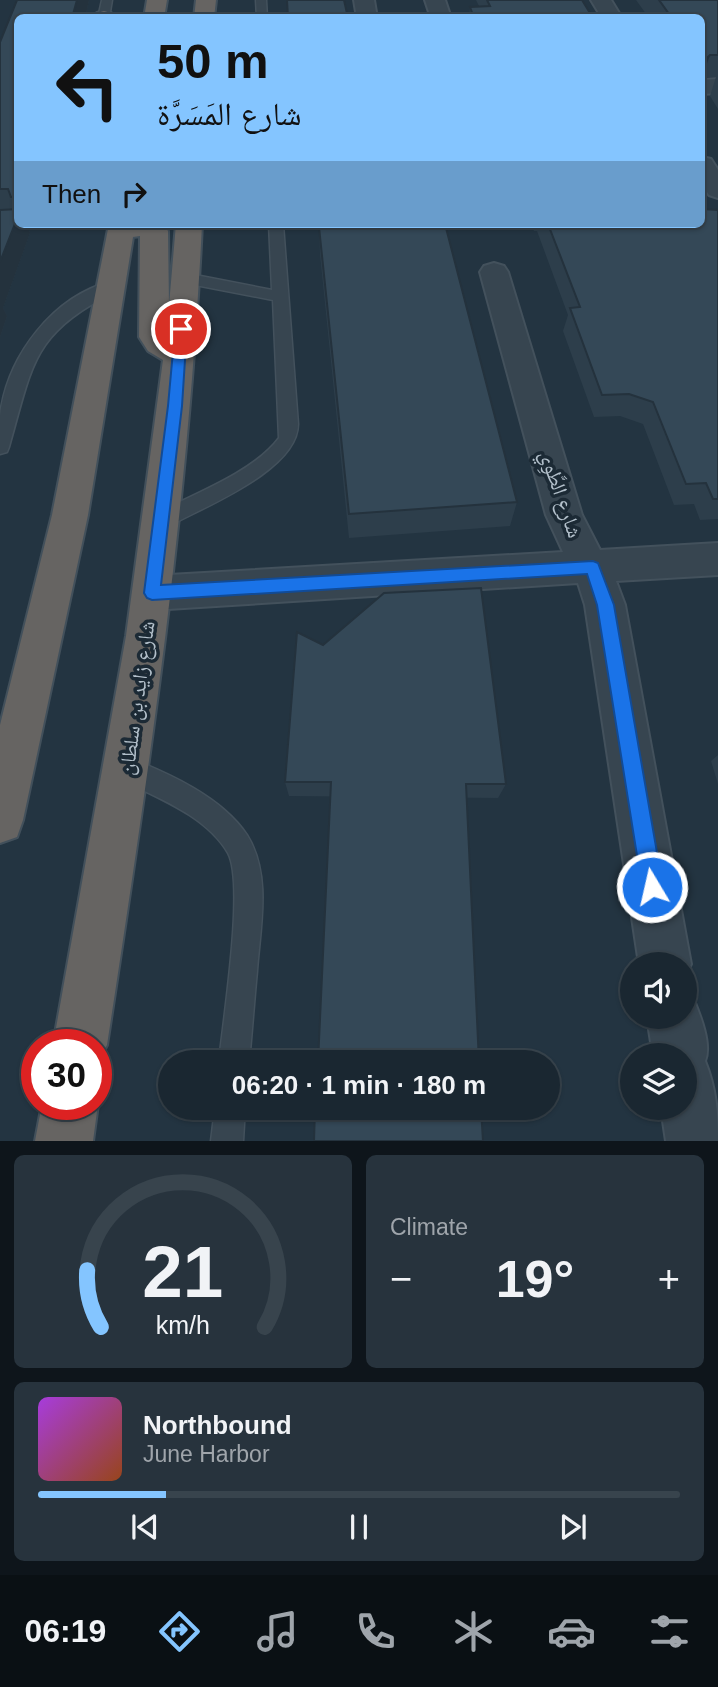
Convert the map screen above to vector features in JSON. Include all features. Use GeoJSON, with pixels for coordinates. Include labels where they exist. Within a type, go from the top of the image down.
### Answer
{"type":"FeatureCollection","features":[{"type":"Feature","properties":{"kind":"highway"},"geometry":{"type":"LineString","coordinates":[[0,820],[70,515],[121,228]]}},
{"type":"Feature","properties":{"kind":"highway"},"geometry":{"type":"LineString","coordinates":[[146,228],[154,231],[154,337],[159,344],[179,355]]}},
{"type":"Feature","properties":{"kind":"highway","name":"شارع زايد بن سلطان"},"geometry":{"type":"LineString","coordinates":[[83,1029],[127,769],[162,520],[189,228]]}},
{"type":"Feature","properties":{"kind":"highway"},"geometry":{"type":"LineString","coordinates":[[64,1141],[67,1120]]}},
{"type":"Feature","properties":{"kind":"street"},"geometry":{"type":"LineString","coordinates":[[705,169],[718,190]]}},
{"type":"Feature","properties":{"kind":"street","name":"شارع الطَّوِي"},"geometry":{"type":"LineString","coordinates":[[494,272],[564,516],[572,535],[593,567],[606,605],[663,952]]}},
{"type":"Feature","properties":{"kind":"street"},"geometry":{"type":"LineString","coordinates":[[152,593],[718,559]]}},
{"type":"Feature","properties":{"kind":"street"},"geometry":{"type":"LineString","coordinates":[[691,1120],[695,1141]]}},
{"type":"Feature","properties":{"kind":"lane"},"geometry":{"type":"LineString","coordinates":[[162,520],[246,475],[268,460],[287,442],[289,424],[276,228]]}},
{"type":"Feature","properties":{"kind":"lane"},"geometry":{"type":"LineString","coordinates":[[185,278],[282,297]]}},
{"type":"Feature","properties":{"kind":"lane"},"geometry":{"type":"LineString","coordinates":[[0,447],[26,366],[42,336],[65,312],[112,286]]}},
{"type":"Feature","properties":{"kind":"lane"},"geometry":{"type":"LineString","coordinates":[[127,769],[195,806],[220,823],[238,843],[248,873],[249,900],[235,1050]]}},
{"type":"Feature","properties":{"kind":"lane"},"geometry":{"type":"LineString","coordinates":[[227,1141],[229,1120]]}},
{"type":"Feature","properties":{"kind":"building"},"geometry":{"type":"Polygon","coordinates":[[[17,0],[77,0],[73,14],[14,14],[14,197],[11,197],[8,189],[0,189],[0,42],[17,0]]]}},
{"type":"Feature","properties":{"kind":"building"},"geometry":{"type":"Polygon","coordinates":[[[287,0],[344,0],[347,14],[288,14],[287,0]]]}},
{"type":"Feature","properties":{"kind":"building"},"geometry":{"type":"Polygon","coordinates":[[[487,0],[582,0],[591,14],[473,14],[470,7],[490,6],[487,0]]]}},
{"type":"Feature","properties":{"kind":"building"},"geometry":{"type":"Polygon","coordinates":[[[659,0],[718,0],[718,55],[710,55],[707,58],[705,55],[705,14],[669,14],[659,0]]]}},
{"type":"Feature","properties":{"kind":"building"},"geometry":{"type":"Polygon","coordinates":[[[14,209],[14,226],[0,262],[0,210],[14,209]]]}},
{"type":"Feature","properties":{"kind":"building"},"geometry":{"type":"Polygon","coordinates":[[[705,209],[718,210],[718,499],[713,499],[706,483],[686,484],[653,402],[629,394],[602,395],[570,308],[580,307],[550,228],[705,228],[705,209]]]}},
{"type":"Feature","properties":{"kind":"building"},"geometry":{"type":"Polygon","coordinates":[[[319,228],[446,228],[517,502],[349,514],[319,228]]]}},
{"type":"Feature","properties":{"kind":"building"},"geometry":{"type":"Polygon","coordinates":[[[481,588],[506,784],[466,784],[478,1050],[319,1050],[331,782],[285,782],[297,632],[323,645],[384,593],[481,588]]]}},
{"type":"Feature","properties":{"kind":"building"},"geometry":{"type":"Polygon","coordinates":[[[315,1120],[482,1120],[483,1141],[314,1141],[315,1120]]]}},
{"type":"Feature","properties":{"kind":"route"},"geometry":{"type":"LineString","coordinates":[[181,329],[175,406],[152,593],[593,567],[606,605],[652,887]]}}]}
